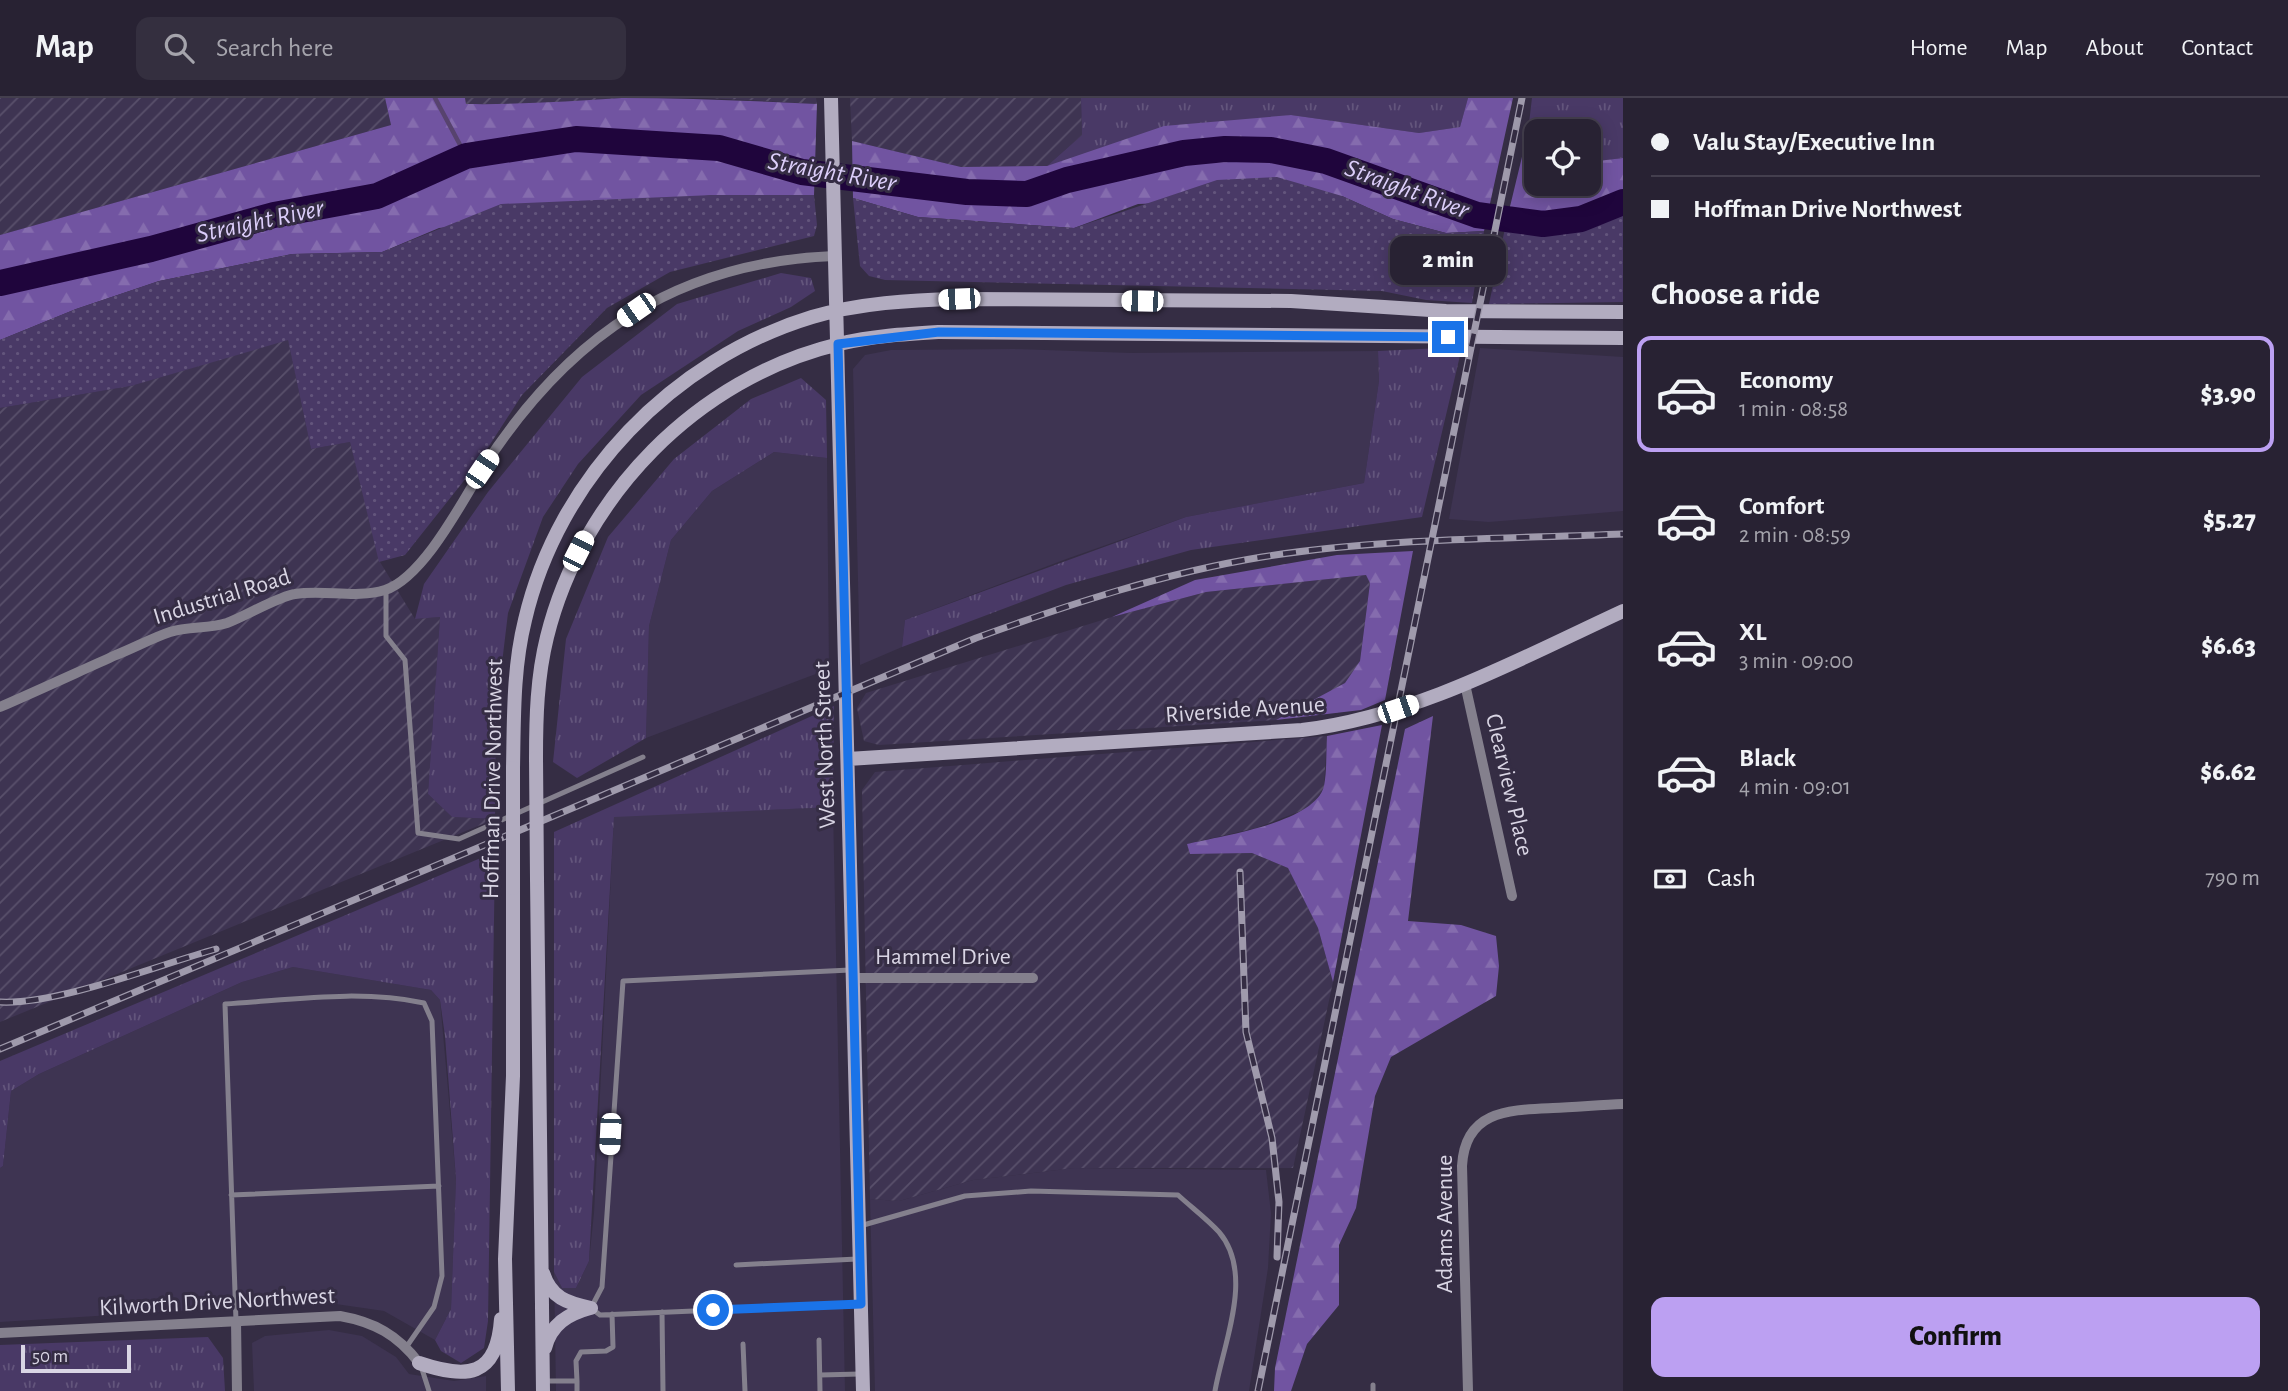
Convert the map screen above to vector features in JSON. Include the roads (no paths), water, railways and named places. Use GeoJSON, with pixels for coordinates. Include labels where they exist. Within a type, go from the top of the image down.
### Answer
{"type":"FeatureCollection","features":[{"type":"Feature","properties":{"kind":"main road","name":"West North Street"},"geometry":{"type":"LineString","coordinates":[[831,98],[863,1391]]}},
{"type":"Feature","properties":{"kind":"main road","name":"Hoffman Drive Northwest"},"geometry":{"type":"LineString","coordinates":[[508,1391],[505,1259],[513,1076],[514,686],[525,618],[547,555],[583,488],[609,453],[641,419],[687,379],[763,335],[836,311],[915,300],[1291,301],[1446,311],[1623,312]]}},
{"type":"Feature","properties":{"kind":"main road","name":"Hoffman Drive Northwest"},"geometry":{"type":"LineString","coordinates":[[543,1386],[536,758],[538,692],[546,638],[570,567],[607,504],[651,451],[704,407],[771,367],[838,344],[939,332],[1623,338]]}},
{"type":"Feature","properties":{"kind":"main road","name":"Riverside Avenue"},"geometry":{"type":"LineString","coordinates":[[848,760],[1335,726],[1375,717],[1465,684],[1623,611]]}},
{"type":"Feature","properties":{"kind":"main road"},"geometry":{"type":"LineString","coordinates":[[419,1363],[465,1374],[487,1364],[500,1328],[505,1259]]}},
{"type":"Feature","properties":{"kind":"main road"},"geometry":{"type":"LineString","coordinates":[[540,1260],[553,1294],[562,1301],[591,1308]]}},
{"type":"Feature","properties":{"kind":"main road"},"geometry":{"type":"LineString","coordinates":[[542,1360],[548,1335],[556,1326],[575,1313],[591,1308]]}},
{"type":"Feature","properties":{"kind":"street"},"geometry":{"type":"LineString","coordinates":[[386,589],[430,550],[457,514],[506,434],[541,391],[608,330],[636,310],[696,280],[764,261],[834,256]]}},
{"type":"Feature","properties":{"kind":"street","name":"Industrial Road"},"geometry":{"type":"LineString","coordinates":[[0,707],[172,631],[226,623],[294,594],[339,595],[386,589]]}},
{"type":"Feature","properties":{"kind":"street","name":"Clearview Place"},"geometry":{"type":"LineString","coordinates":[[1465,684],[1512,896]]}},
{"type":"Feature","properties":{"kind":"street","name":"Hammel Drive"},"geometry":{"type":"LineString","coordinates":[[853,974],[1033,978]]}},
{"type":"Feature","properties":{"kind":"street","name":"Adams Avenue"},"geometry":{"type":"LineString","coordinates":[[1468,1391],[1462,1166],[1465,1146],[1472,1132],[1483,1121],[1509,1110],[1623,1104]]}},
{"type":"Feature","properties":{"kind":"street","name":"Kilworth Drive Northwest"},"geometry":{"type":"LineString","coordinates":[[0,1333],[340,1316],[376,1325],[407,1346],[419,1363]]}},
{"type":"Feature","properties":{"kind":"street"},"geometry":{"type":"LineString","coordinates":[[236,1321],[237,1391]]}},
{"type":"Feature","properties":{"kind":"lane"},"geometry":{"type":"LineString","coordinates":[[386,589],[386,636],[405,660],[418,833],[459,839],[643,757]]}},
{"type":"Feature","properties":{"kind":"lane"},"geometry":{"type":"LineString","coordinates":[[853,974],[622,981],[602,1287],[591,1308],[600,1315],[861,1304]]}},
{"type":"Feature","properties":{"kind":"lane"},"geometry":{"type":"LineString","coordinates":[[236,1321],[225,1004],[357,996],[412,1001],[424,1003],[430,1012],[442,1276],[440,1293],[407,1346]]}},
{"type":"Feature","properties":{"kind":"lane"},"geometry":{"type":"LineString","coordinates":[[231,1195],[439,1186]]}},
{"type":"Feature","properties":{"kind":"lane"},"geometry":{"type":"LineString","coordinates":[[859,1226],[965,1196],[1031,1191],[1178,1195],[1221,1234],[1236,1272],[1231,1319],[1215,1391]]}},
{"type":"Feature","properties":{"kind":"lane"},"geometry":{"type":"LineString","coordinates":[[736,1265],[860,1258]]}},
{"type":"Feature","properties":{"kind":"lane"},"geometry":{"type":"LineString","coordinates":[[662,1312],[663,1391]]}},
{"type":"Feature","properties":{"kind":"lane"},"geometry":{"type":"LineString","coordinates":[[577,1391],[576,1361],[581,1352],[606,1351],[613,1347],[612,1314]]}},
{"type":"Feature","properties":{"kind":"lane"},"geometry":{"type":"LineString","coordinates":[[819,1340],[820,1391]]}},
{"type":"Feature","properties":{"kind":"lane"},"geometry":{"type":"LineString","coordinates":[[743,1344],[745,1391]]}},
{"type":"Feature","properties":{"kind":"lane"},"geometry":{"type":"LineString","coordinates":[[419,1363],[429,1391]]}},
{"type":"Feature","properties":{"kind":"lane"},"geometry":{"type":"LineString","coordinates":[[820,1375],[863,1374]]}},
{"type":"Feature","properties":{"kind":"lane"},"geometry":{"type":"LineString","coordinates":[[543,1386],[577,1381]]}},
{"type":"Feature","properties":{"kind":"waterway"},"geometry":{"type":"LineString","coordinates":[[435,98],[466,156]]}},
{"type":"Feature","properties":{"kind":"waterway","name":"Straight River"},"geometry":{"type":"LineString","coordinates":[[0,283],[151,249],[274,215],[377,196],[466,156],[576,139],[719,148],[802,172],[967,192],[1027,194],[1067,180],[1184,153],[1225,149],[1271,150],[1326,161],[1477,215],[1543,224],[1581,219],[1623,202]]}},
{"type":"Feature","properties":{"kind":"railway"},"geometry":{"type":"LineString","coordinates":[[1258,1391],[1522,98]]}},
{"type":"Feature","properties":{"kind":"railway"},"geometry":{"type":"LineString","coordinates":[[0,1049],[976,638],[1082,602],[1189,572],[1307,551],[1442,540],[1623,534]]}},
{"type":"Feature","properties":{"kind":"railway"},"geometry":{"type":"LineString","coordinates":[[1240,872],[1246,1032],[1272,1138],[1279,1202],[1277,1257]]}},
{"type":"Feature","properties":{"kind":"railway"},"geometry":{"type":"LineString","coordinates":[[0,1002],[23,1001],[78,991],[216,949]]}}]}
